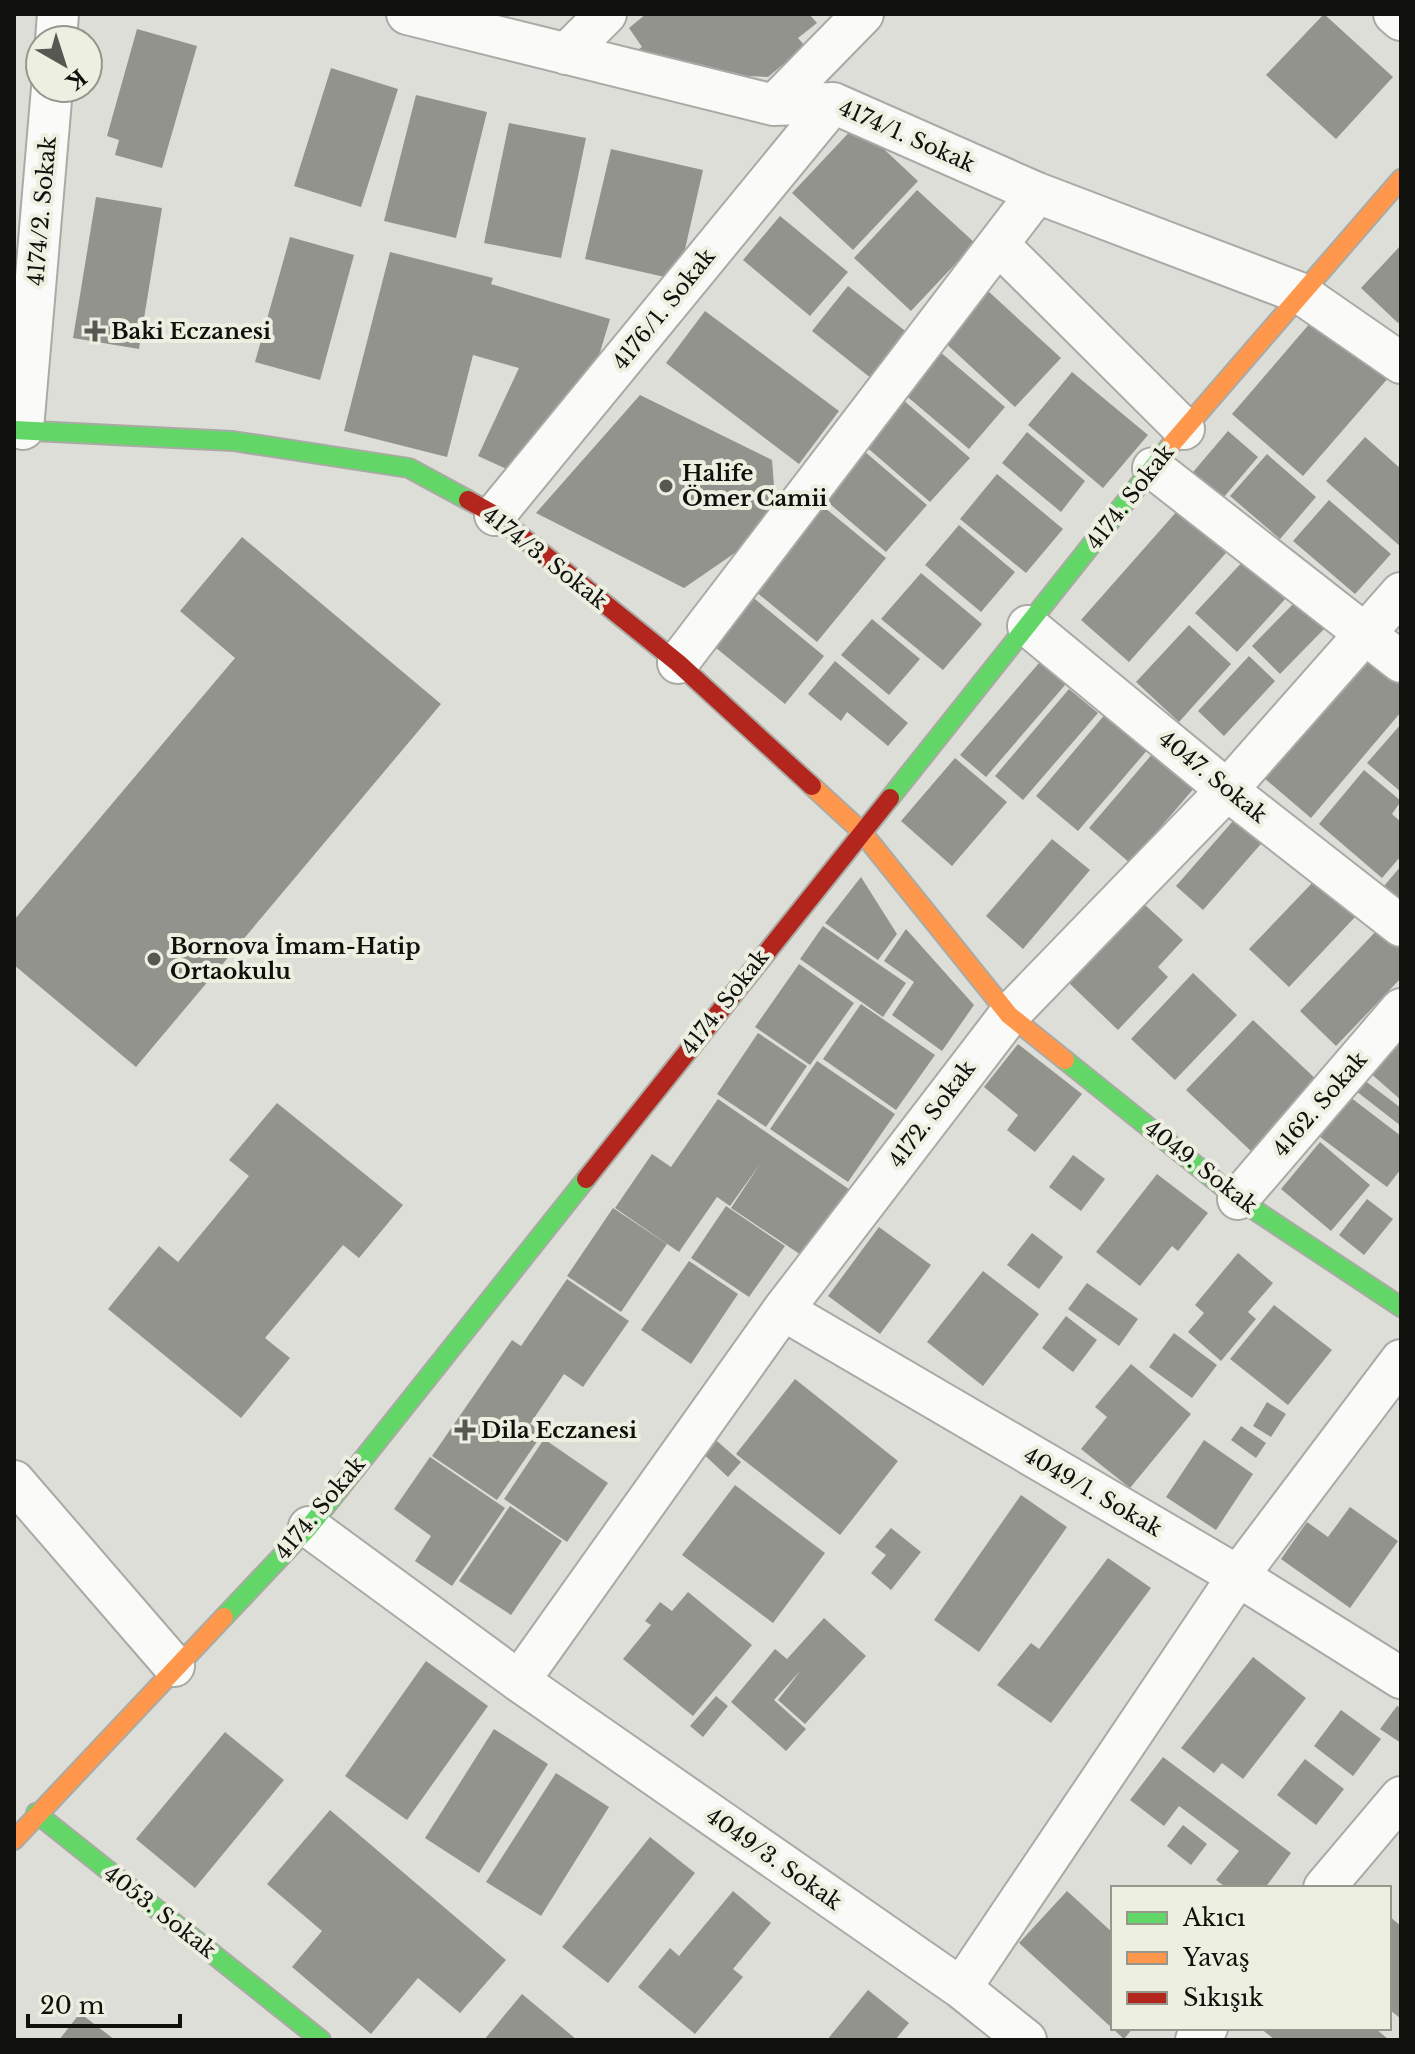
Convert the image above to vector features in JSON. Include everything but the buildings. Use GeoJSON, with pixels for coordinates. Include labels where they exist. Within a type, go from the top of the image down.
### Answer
{"type":"FeatureCollection","features":[{"type":"Feature","properties":{"kind":"main road","name":"4174. Sokak"},"geometry":{"type":"LineString","coordinates":[[14,1840],[174,1666],[309,1527],[1184,429],[1401,179]]}},
{"type":"Feature","properties":{"kind":"main road","name":"4174/3. Sokak"},"geometry":{"type":"LineString","coordinates":[[19,429],[233,441],[409,468],[495,515],[678,663],[861,831]]}},
{"type":"Feature","properties":{"kind":"main road","name":"4049. Sokak"},"geometry":{"type":"LineString","coordinates":[[861,831],[1009,1015],[1238,1199],[1401,1307]]}},
{"type":"Feature","properties":{"kind":"main road"},"geometry":{"type":"LineString","coordinates":[[14,1819],[36,1813]]}},
{"type":"Feature","properties":{"kind":"main road","name":"4053. Sokak"},"geometry":{"type":"LineString","coordinates":[[36,1813],[321,2040]]}},
{"type":"Feature","properties":{"kind":"street","name":"4174/1. Sokak"},"geometry":{"type":"LineString","coordinates":[[407,14],[774,105],[833,103],[1037,193],[1300,293],[1401,363]]}},
{"type":"Feature","properties":{"kind":"street"},"geometry":{"type":"LineString","coordinates":[[566,54],[606,14]]}},
{"type":"Feature","properties":{"kind":"street"},"geometry":{"type":"LineString","coordinates":[[774,105],[863,14]]}},
{"type":"Feature","properties":{"kind":"street"},"geometry":{"type":"LineString","coordinates":[[1394,14],[1401,20]]}},
{"type":"Feature","properties":{"kind":"street","name":"4176/1. Sokak"},"geometry":{"type":"LineString","coordinates":[[495,515],[833,103]]}},
{"type":"Feature","properties":{"kind":"street","name":"4174/2. Sokak"},"geometry":{"type":"LineString","coordinates":[[19,429],[50,104]]}},
{"type":"Feature","properties":{"kind":"street"},"geometry":{"type":"LineString","coordinates":[[678,663],[1037,193]]}},
{"type":"Feature","properties":{"kind":"street"},"geometry":{"type":"LineString","coordinates":[[999,245],[1184,429]]}},
{"type":"Feature","properties":{"kind":"street"},"geometry":{"type":"LineString","coordinates":[[1153,468],[1401,662]]}},
{"type":"Feature","properties":{"kind":"street","name":"4172. Sokak"},"geometry":{"type":"LineString","coordinates":[[519,1681],[783,1310],[1009,1015],[1227,790],[1401,593]]}},
{"type":"Feature","properties":{"kind":"street","name":"4047. Sokak"},"geometry":{"type":"LineString","coordinates":[[1028,626],[1227,790],[1401,926]]}},
{"type":"Feature","properties":{"kind":"street","name":"4162. Sokak"},"geometry":{"type":"LineString","coordinates":[[1238,1199],[1401,1009]]}},
{"type":"Feature","properties":{"kind":"street","name":"4049/1. Sokak"},"geometry":{"type":"LineString","coordinates":[[783,1310],[1238,1576],[1401,1678]]}},
{"type":"Feature","properties":{"kind":"street"},"geometry":{"type":"LineString","coordinates":[[961,1988],[1238,1576],[1401,1360]]}},
{"type":"Feature","properties":{"kind":"street"},"geometry":{"type":"LineString","coordinates":[[14,1481],[174,1666]]}},
{"type":"Feature","properties":{"kind":"street","name":"4049/3. Sokak"},"geometry":{"type":"LineString","coordinates":[[309,1527],[519,1681],[961,1988],[1026,2040]]}},
{"type":"Feature","properties":{"kind":"street"},"geometry":{"type":"LineString","coordinates":[[1326,1886],[1401,1797]]}},
{"type":"Feature","properties":{"kind":"traffic: fast"},"geometry":{"type":"LineString","coordinates":[[14,430],[233,441],[409,468],[468,500]]}},
{"type":"Feature","properties":{"kind":"traffic: fast"},"geometry":{"type":"LineString","coordinates":[[890,798],[1170,446]]}},
{"type":"Feature","properties":{"kind":"traffic: fast"},"geometry":{"type":"LineString","coordinates":[[1065,1060],[1238,1199],[1401,1307]]}},
{"type":"Feature","properties":{"kind":"traffic: fast"},"geometry":{"type":"LineString","coordinates":[[224,1617],[309,1527],[586,1179]]}},
{"type":"Feature","properties":{"kind":"traffic: fast"},"geometry":{"type":"LineString","coordinates":[[36,1813],[321,2040]]}},
{"type":"Feature","properties":{"kind":"traffic: slow"},"geometry":{"type":"LineString","coordinates":[[1170,446],[1401,179]]}},
{"type":"Feature","properties":{"kind":"traffic: slow"},"geometry":{"type":"LineString","coordinates":[[812,786],[861,831],[1009,1015],[1065,1060]]}},
{"type":"Feature","properties":{"kind":"traffic: slow"},"geometry":{"type":"LineString","coordinates":[[14,1840],[224,1617]]}},
{"type":"Feature","properties":{"kind":"traffic: jam"},"geometry":{"type":"LineString","coordinates":[[468,500],[495,515],[678,663],[812,786]]}},
{"type":"Feature","properties":{"kind":"traffic: jam"},"geometry":{"type":"LineString","coordinates":[[586,1179],[890,798]]}},
{"type":"Feature","properties":{"kind":"place","name":"Baki Eczanesi"},"geometry":{"type":"Point","coordinates":[95,331]}},
{"type":"Feature","properties":{"kind":"place","name":"Halife Ömer Camii"},"geometry":{"type":"Point","coordinates":[666,486]}},
{"type":"Feature","properties":{"kind":"place","name":"Bornova İmam-Hatip Ortaokulu"},"geometry":{"type":"Point","coordinates":[154,959]}},
{"type":"Feature","properties":{"kind":"place","name":"Dila Eczanesi"},"geometry":{"type":"Point","coordinates":[465,1430]}}]}
